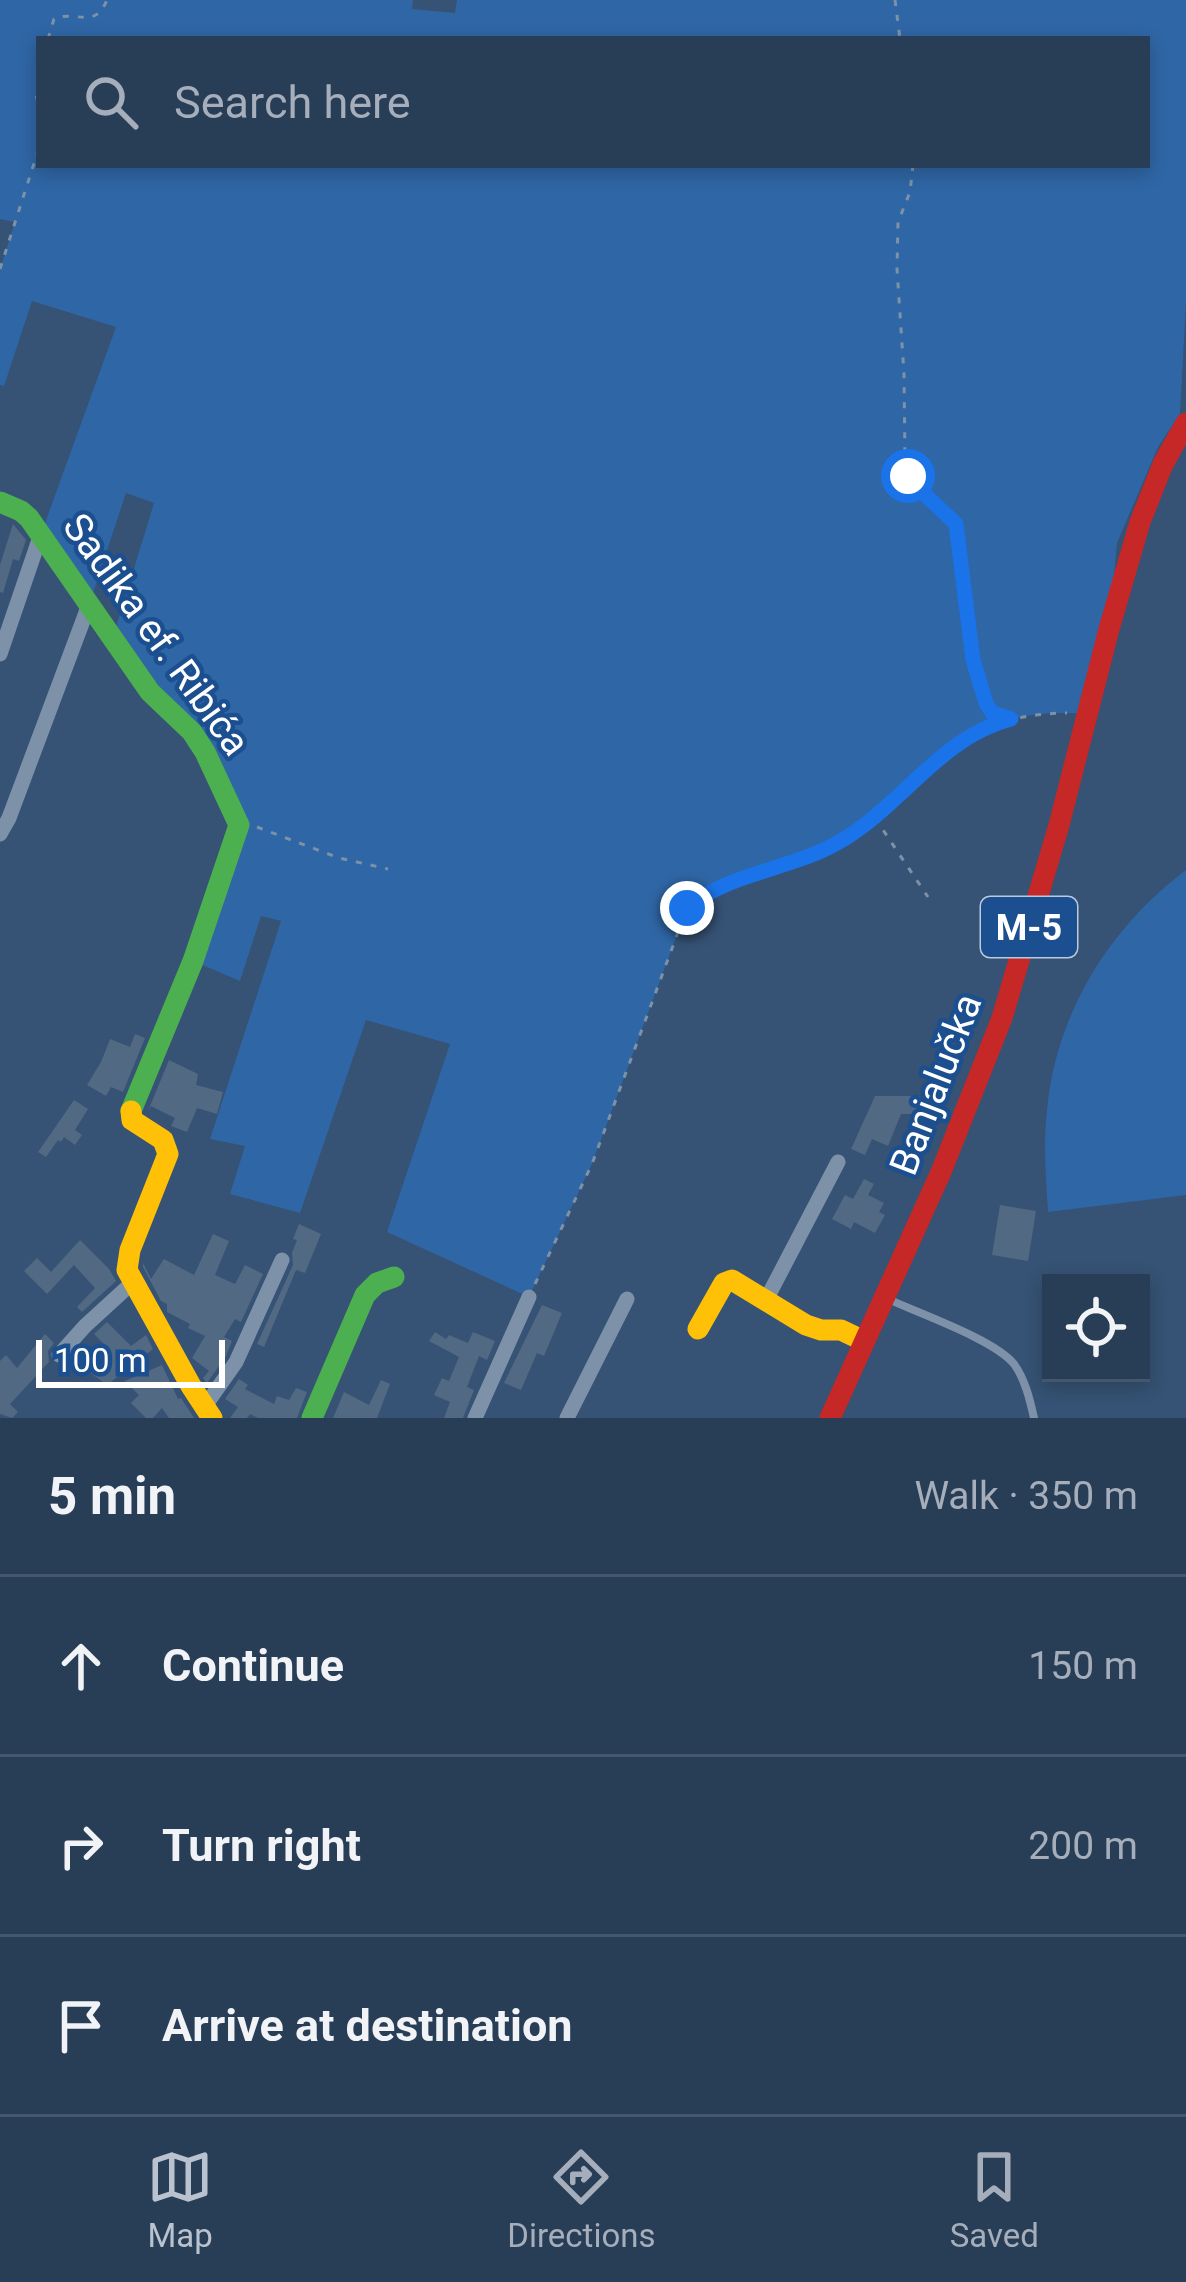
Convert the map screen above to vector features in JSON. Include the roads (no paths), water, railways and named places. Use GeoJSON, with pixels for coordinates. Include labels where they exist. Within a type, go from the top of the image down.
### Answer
{"type":"FeatureCollection","features":[{"type":"Feature","properties":{"kind":"street","name":"Banjalučka"},"geometry":{"type":"LineString","coordinates":[[830,1418],[941,1172],[1002,1018],[1140,522],[1186,423]]}},
{"type":"Feature","properties":{"kind":"street","name":"Sadika ef. Ribića"},"geometry":{"type":"LineString","coordinates":[[0,502],[21,511],[41,534],[150,692],[192,732],[238,821],[193,961],[130,1114],[164,1140],[168,1154],[127,1260],[132,1283]]}},
{"type":"Feature","properties":{"kind":"street"},"geometry":{"type":"LineString","coordinates":[[0,654],[41,534]]}},
{"type":"Feature","properties":{"kind":"street"},"geometry":{"type":"LineString","coordinates":[[0,834],[89,602]]}},
{"type":"Feature","properties":{"kind":"street"},"geometry":{"type":"LineString","coordinates":[[764,1302],[838,1162]]}},
{"type":"Feature","properties":{"kind":"street"},"geometry":{"type":"LineString","coordinates":[[59,1355],[132,1283],[208,1412],[282,1260]]}},
{"type":"Feature","properties":{"kind":"street"},"geometry":{"type":"LineString","coordinates":[[312,1418],[364,1294],[394,1277]]}},
{"type":"Feature","properties":{"kind":"street"},"geometry":{"type":"LineString","coordinates":[[698,1329],[727,1280],[732,1280],[806,1325],[842,1330],[864,1341]]}},
{"type":"Feature","properties":{"kind":"street"},"geometry":{"type":"LineString","coordinates":[[475,1418],[529,1297]]}},
{"type":"Feature","properties":{"kind":"street"},"geometry":{"type":"LineString","coordinates":[[567,1418],[627,1299]]}},
{"type":"Feature","properties":{"kind":"lane"},"geometry":{"type":"LineString","coordinates":[[884,1298],[1010,1359],[1022,1376],[1035,1416]]}}]}
